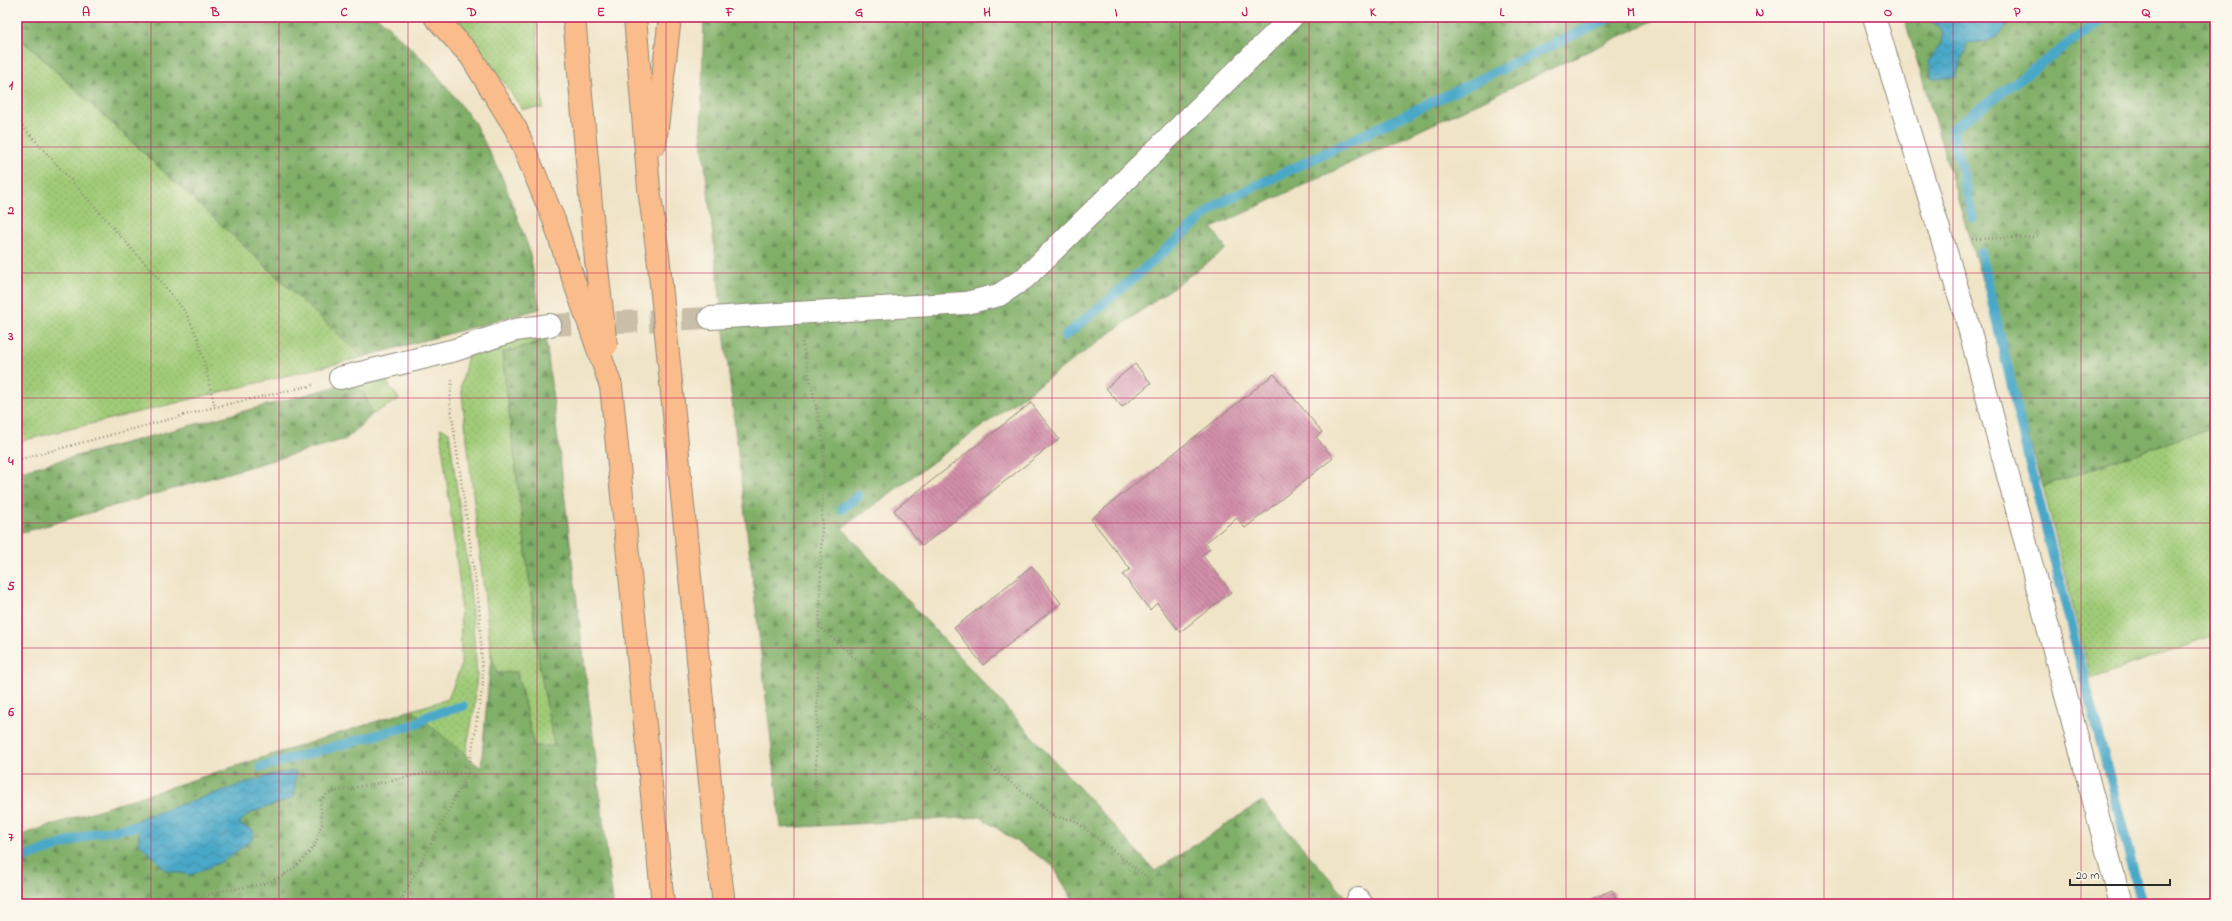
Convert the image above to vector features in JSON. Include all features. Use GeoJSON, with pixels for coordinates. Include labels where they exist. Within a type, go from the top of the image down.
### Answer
{"type":"FeatureCollection","features":[{"type":"Feature","properties":{"kind":"highway"},"geometry":{"type":"LineString","coordinates":[[435,17],[470,55],[516,129],[554,220],[611,386]]}},
{"type":"Feature","properties":{"kind":"highway"},"geometry":{"type":"LineString","coordinates":[[574,17],[596,260],[611,386],[663,904]]}},
{"type":"Feature","properties":{"kind":"highway"},"geometry":{"type":"LineString","coordinates":[[635,17],[650,188],[671,383],[715,833],[724,904]]}},
{"type":"Feature","properties":{"kind":"highway"},"geometry":{"type":"LineString","coordinates":[[650,188],[670,17]]}},
{"type":"Feature","properties":{"kind":"street"},"geometry":{"type":"LineString","coordinates":[[710,318],[966,303],[999,295],[1024,278],[1292,17]]}},
{"type":"Feature","properties":{"kind":"street"},"geometry":{"type":"LineString","coordinates":[[1874,17],[1970,332],[2121,904]]}},
{"type":"Feature","properties":{"kind":"street"},"geometry":{"type":"LineString","coordinates":[[340,378],[454,350],[515,330],[550,325]]}},
{"type":"Feature","properties":{"kind":"path"},"geometry":{"type":"LineString","coordinates":[[17,120],[159,279],[186,313],[198,338],[215,407]]}},
{"type":"Feature","properties":{"kind":"path"},"geometry":{"type":"LineString","coordinates":[[1943,242],[1997,237],[2037,237]]}},
{"type":"Feature","properties":{"kind":"path"},"geometry":{"type":"LineString","coordinates":[[795,312],[824,444],[815,792],[821,830]]}},
{"type":"Feature","properties":{"kind":"path"},"geometry":{"type":"LineString","coordinates":[[399,904],[468,773],[483,684],[479,606],[450,402],[454,350]]}},
{"type":"Feature","properties":{"kind":"path"},"geometry":{"type":"LineString","coordinates":[[17,460],[215,407],[340,378]]}},
{"type":"Feature","properties":{"kind":"path"},"geometry":{"type":"LineString","coordinates":[[819,625],[884,684],[1055,816],[1074,820],[1153,882]]}},
{"type":"Feature","properties":{"kind":"path"},"geometry":{"type":"LineString","coordinates":[[186,904],[216,892],[263,884],[279,878],[297,866],[315,846],[322,823],[320,801],[328,792],[428,773],[468,773]]}},
{"type":"Feature","properties":{"kind":"green space"},"geometry":{"type":"Polygon","coordinates":[[[17,17],[378,17],[431,67],[474,122],[502,177],[529,249],[540,309],[363,357],[17,35],[17,17]]]}},
{"type":"Feature","properties":{"kind":"green space"},"geometry":{"type":"Polygon","coordinates":[[[454,17],[536,17],[543,108],[522,109],[473,39],[454,17]]]}},
{"type":"Feature","properties":{"kind":"green space"},"geometry":{"type":"Polygon","coordinates":[[[704,17],[1661,17],[1212,228],[1226,249],[842,528],[1155,871],[1262,801],[1352,904],[1075,904],[1053,866],[980,817],[781,828],[701,131],[704,17]]]}},
{"type":"Feature","properties":{"kind":"green space"},"geometry":{"type":"Polygon","coordinates":[[[1904,17],[2215,17],[2215,426],[2043,486],[1904,17]]]}},
{"type":"Feature","properties":{"kind":"green space"},"geometry":{"type":"Polygon","coordinates":[[[17,35],[363,357],[17,442],[17,35]]]}},
{"type":"Feature","properties":{"kind":"green space"},"geometry":{"type":"Polygon","coordinates":[[[532,334],[546,335],[546,340],[502,353],[540,669],[555,746],[534,746],[517,672],[496,673],[491,654],[461,386],[468,355],[532,334]]]}},
{"type":"Feature","properties":{"kind":"green space"},"geometry":{"type":"Polygon","coordinates":[[[546,340],[613,904],[17,904],[17,836],[412,710],[481,768],[491,654],[497,673],[517,672],[534,746],[554,746],[540,669],[502,353],[546,340]]]}},
{"type":"Feature","properties":{"kind":"green space"},"geometry":{"type":"Polygon","coordinates":[[[377,380],[387,382],[399,399],[373,414],[363,392],[349,383],[377,380]]]}},
{"type":"Feature","properties":{"kind":"green space"},"geometry":{"type":"Polygon","coordinates":[[[349,383],[363,392],[373,414],[346,439],[17,534],[17,472],[349,383]]]}},
{"type":"Feature","properties":{"kind":"green space"},"geometry":{"type":"Polygon","coordinates":[[[2215,426],[2215,636],[2091,679],[2043,486],[2215,426]]]}},
{"type":"Feature","properties":{"kind":"green space"},"geometry":{"type":"Polygon","coordinates":[[[440,428],[449,432],[469,575],[477,674],[474,711],[465,756],[412,710],[448,699],[461,666],[460,588],[440,428]]]}},
{"type":"Feature","properties":{"kind":"water"},"geometry":{"type":"Polygon","coordinates":[[[1929,17],[2022,17],[2009,21],[1997,37],[1987,41],[1968,43],[1955,78],[1932,78],[1929,60],[1941,44],[1943,32],[1929,17]]]}},
{"type":"Feature","properties":{"kind":"water"},"geometry":{"type":"Polygon","coordinates":[[[296,771],[294,796],[251,813],[245,818],[239,824],[254,831],[252,840],[223,861],[191,875],[167,871],[139,843],[138,819],[270,775],[296,771]]]}},
{"type":"Feature","properties":{"kind":"building"},"geometry":{"type":"Polygon","coordinates":[[[1135,364],[1151,383],[1122,407],[1106,388],[1135,364]]]}},
{"type":"Feature","properties":{"kind":"building"},"geometry":{"type":"Polygon","coordinates":[[[1274,374],[1322,432],[1316,437],[1333,458],[1245,528],[1237,518],[1205,543],[1210,549],[1202,555],[1231,592],[1180,632],[1157,603],[1150,610],[1123,575],[1130,569],[1091,519],[1274,374]]]}},
{"type":"Feature","properties":{"kind":"building"},"geometry":{"type":"Polygon","coordinates":[[[1031,403],[1059,439],[922,546],[894,510],[1031,403]]]}},
{"type":"Feature","properties":{"kind":"building"},"geometry":{"type":"Polygon","coordinates":[[[1032,566],[1061,603],[983,665],[954,628],[1032,566]]]}},
{"type":"Feature","properties":{"kind":"building"},"geometry":{"type":"Polygon","coordinates":[[[1612,890],[1618,903],[1594,904],[1592,899],[1612,890]]]}},
{"type":"Feature","properties":{"kind":"waterway"},"geometry":{"type":"LineString","coordinates":[[1065,336],[1218,204],[1611,17]]}},
{"type":"Feature","properties":{"kind":"waterway"},"geometry":{"type":"LineString","coordinates":[[1973,218],[1952,129],[2105,17]]}},
{"type":"Feature","properties":{"kind":"waterway"},"geometry":{"type":"LineString","coordinates":[[1981,253],[2030,465],[2140,897]]}},
{"type":"Feature","properties":{"kind":"waterway"},"geometry":{"type":"LineString","coordinates":[[842,509],[858,496]]}},
{"type":"Feature","properties":{"kind":"waterway"},"geometry":{"type":"LineString","coordinates":[[261,767],[416,724],[430,715],[463,706]]}},
{"type":"Feature","properties":{"kind":"waterway"},"geometry":{"type":"LineString","coordinates":[[17,860],[95,833],[138,826]]}},
{"type":"Feature","properties":{"kind":"tunnel"},"geometry":{"type":"LineString","coordinates":[[550,325],[710,318]]}}]}
